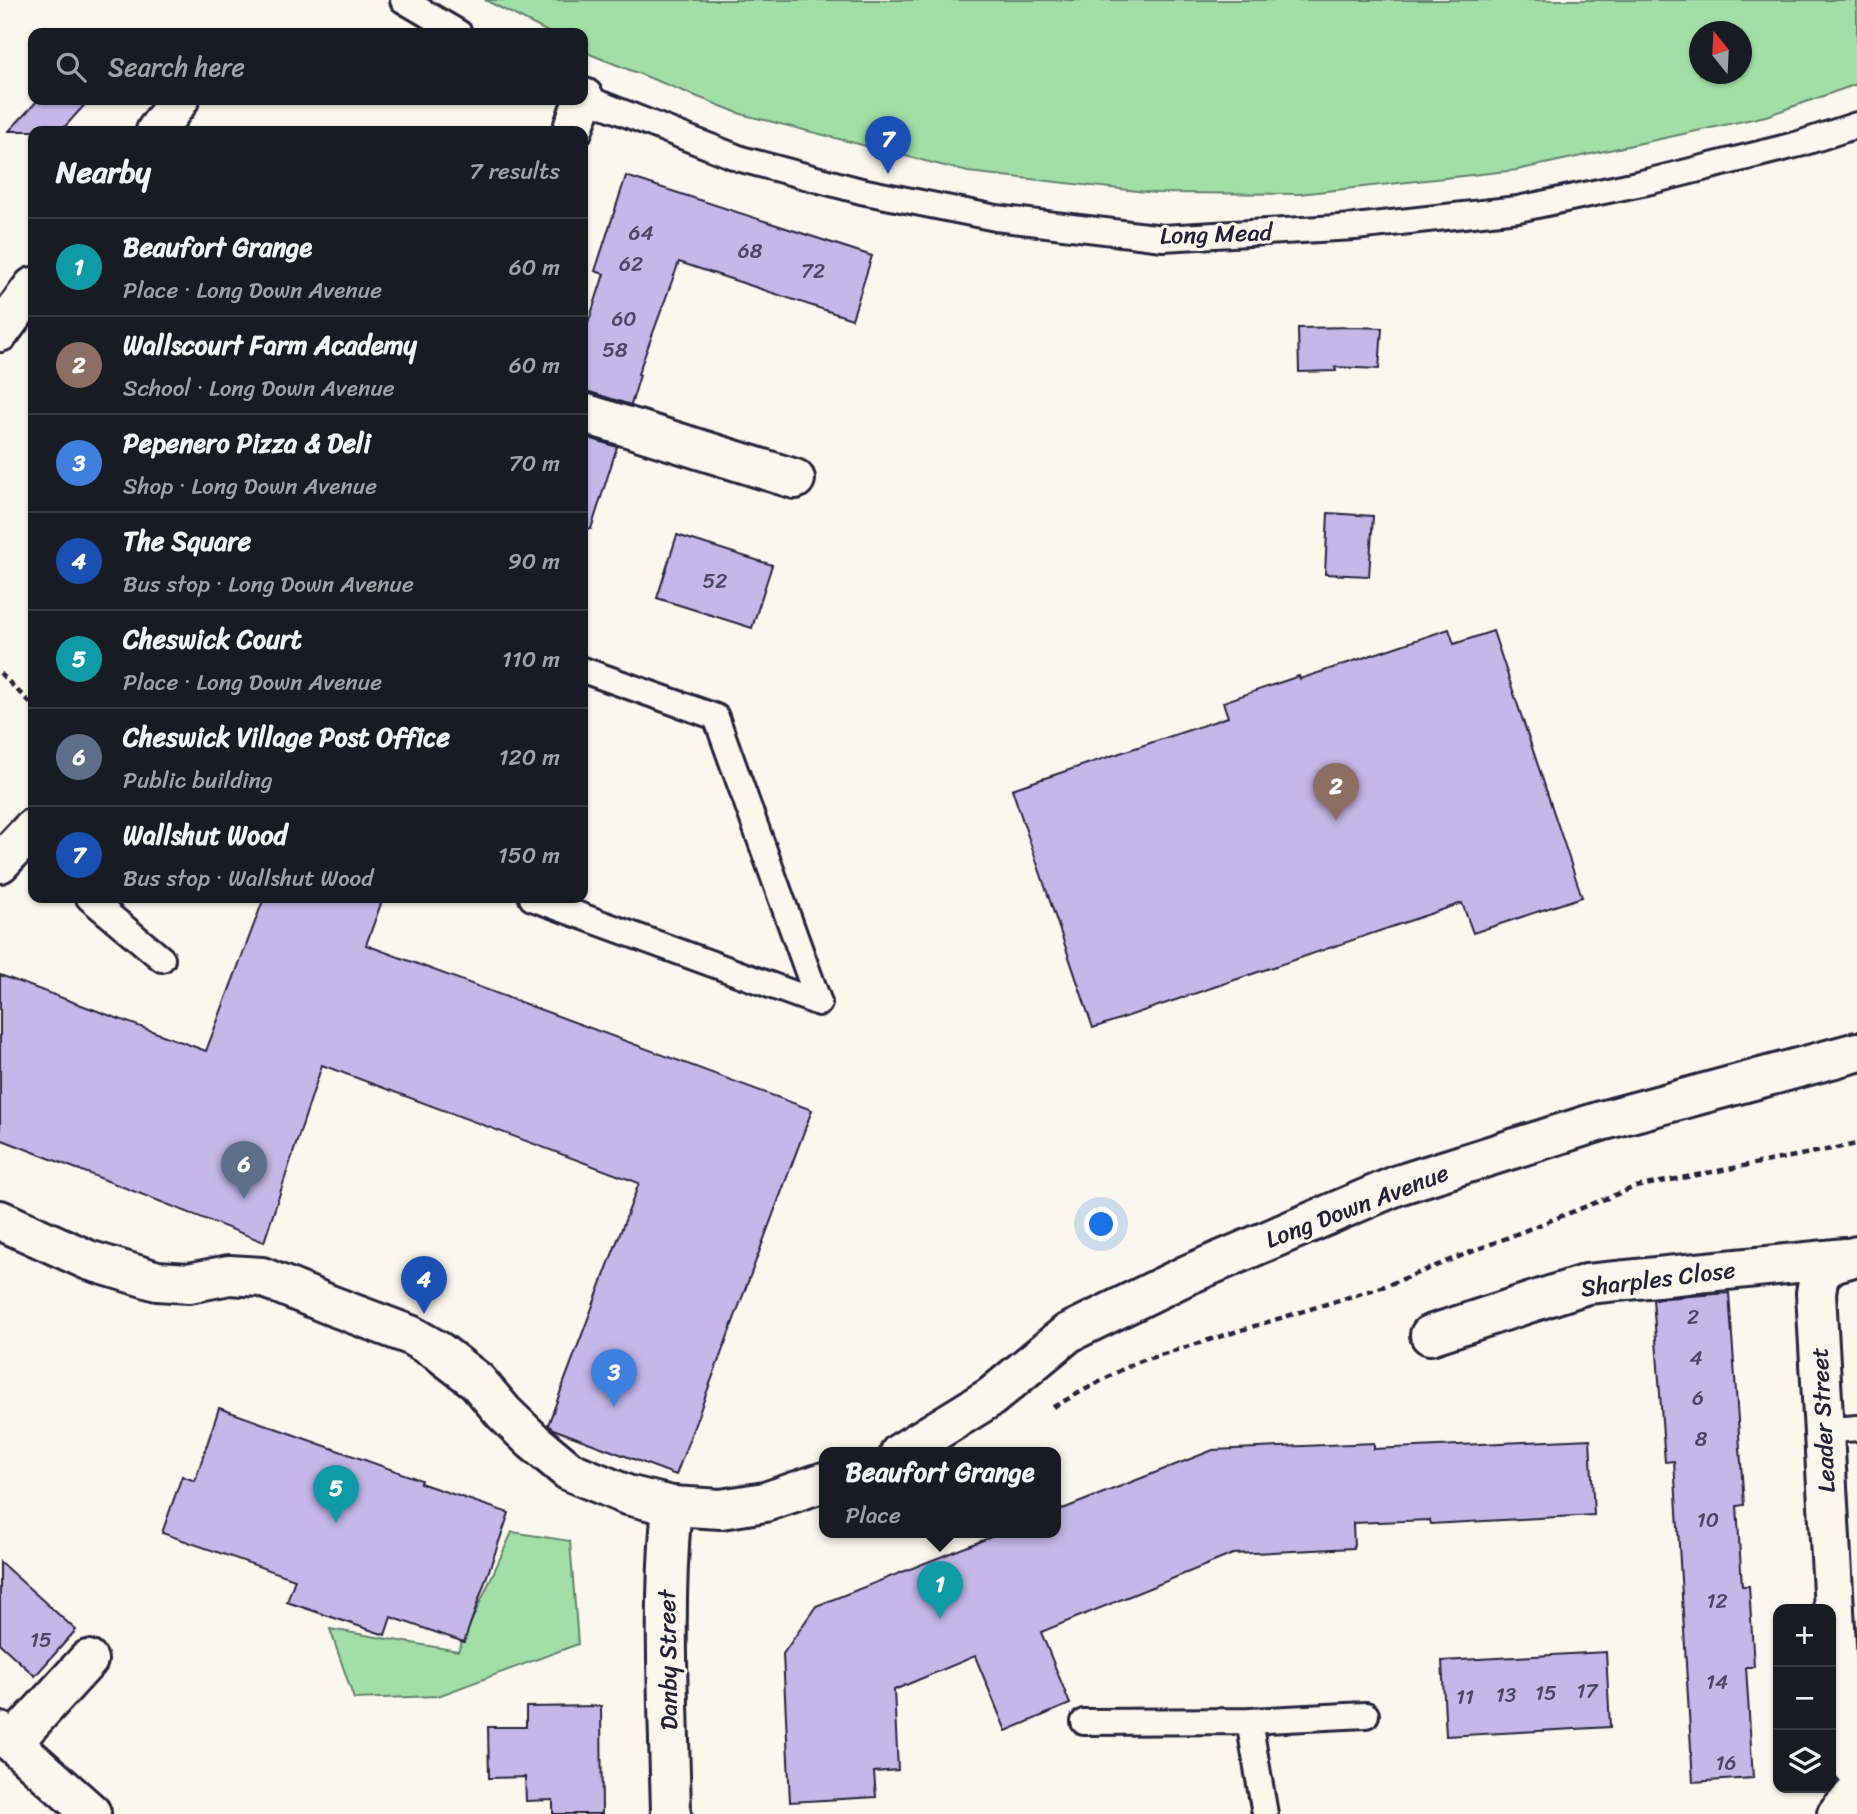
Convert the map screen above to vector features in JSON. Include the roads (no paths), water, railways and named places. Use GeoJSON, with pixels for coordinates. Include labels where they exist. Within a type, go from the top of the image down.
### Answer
{"type":"FeatureCollection","features":[{"type":"Feature","properties":{"kind":"street"},"geometry":{"type":"LineString","coordinates":[[160,126],[175,105]]}},
{"type":"Feature","properties":{"kind":"street"},"geometry":{"type":"LineString","coordinates":[[0,332],[28,294]]}},
{"type":"Feature","properties":{"kind":"street"},"geometry":{"type":"LineString","coordinates":[[588,415],[795,479]]}},
{"type":"Feature","properties":{"kind":"street","name":"Long Down Avenue"},"geometry":{"type":"LineString","coordinates":[[910,1447],[991,1397],[1068,1333],[1187,1275],[1398,1185],[1601,1121],[1857,1052]]}},
{"type":"Feature","properties":{"kind":"street"},"geometry":{"type":"LineString","coordinates":[[0,1220],[88,1260],[157,1281],[189,1283],[229,1275],[262,1277],[410,1335],[438,1351],[477,1381],[504,1413],[569,1471],[627,1495],[672,1506],[720,1509],[765,1502],[819,1484]]}},
{"type":"Feature","properties":{"kind":"street","name":"Sharples Close"},"geometry":{"type":"LineString","coordinates":[[1430,1335],[1587,1284],[1854,1257]]}},
{"type":"Feature","properties":{"kind":"street","name":"Leader Street"},"geometry":{"type":"LineString","coordinates":[[1854,1257],[1832,1264],[1819,1275],[1816,1293],[1840,1429],[1842,1750],[1857,1771]]}},
{"type":"Feature","properties":{"kind":"street","name":"Danby Street"},"geometry":{"type":"LineString","coordinates":[[671,1814],[667,1601],[672,1506]]}},
{"type":"Feature","properties":{"kind":"street"},"geometry":{"type":"LineString","coordinates":[[88,1660],[6,1738],[91,1813]]}},
{"type":"Feature","properties":{"kind":"street"},"geometry":{"type":"LineString","coordinates":[[1837,1814],[1857,1792]]}},
{"type":"Feature","properties":{"kind":"lane"},"geometry":{"type":"LineString","coordinates":[[403,0],[451,28]]}},
{"type":"Feature","properties":{"kind":"lane","name":"Long Mead"},"geometry":{"type":"LineString","coordinates":[[579,109],[741,159],[861,191],[996,218],[1163,238],[1355,228],[1518,209],[1691,171],[1799,144],[1857,125]]}},
{"type":"Feature","properties":{"kind":"lane"},"geometry":{"type":"LineString","coordinates":[[546,903],[819,1003],[716,717],[588,672]]}},
{"type":"Feature","properties":{"kind":"lane"},"geometry":{"type":"LineString","coordinates":[[95,903],[162,959]]}},
{"type":"Feature","properties":{"kind":"lane"},"geometry":{"type":"LineString","coordinates":[[1084,1722],[1249,1721],[1366,1715]]}},
{"type":"Feature","properties":{"kind":"lane"},"geometry":{"type":"LineString","coordinates":[[1249,1721],[1265,1814]]}},
{"type":"Feature","properties":{"kind":"place","name":"Wallshut Wood"},"geometry":{"type":"Point","coordinates":[888,174]}},
{"type":"Feature","properties":{"kind":"place","name":"Wallscourt Farm Academy"},"geometry":{"type":"Point","coordinates":[1336,821]}},
{"type":"Feature","properties":{"kind":"place","name":"Cheswick Village Post Office"},"geometry":{"type":"Point","coordinates":[244,1199]}},
{"type":"Feature","properties":{"kind":"place","name":"The Square"},"geometry":{"type":"Point","coordinates":[424,1314]}},
{"type":"Feature","properties":{"kind":"place","name":"Pepenero Pizza & Deli"},"geometry":{"type":"Point","coordinates":[614,1407]}},
{"type":"Feature","properties":{"kind":"place","name":"Cheswick Court"},"geometry":{"type":"Point","coordinates":[336,1523]}},
{"type":"Feature","properties":{"kind":"place","name":"Beaufort Grange"},"geometry":{"type":"Point","coordinates":[940,1619]}}]}
